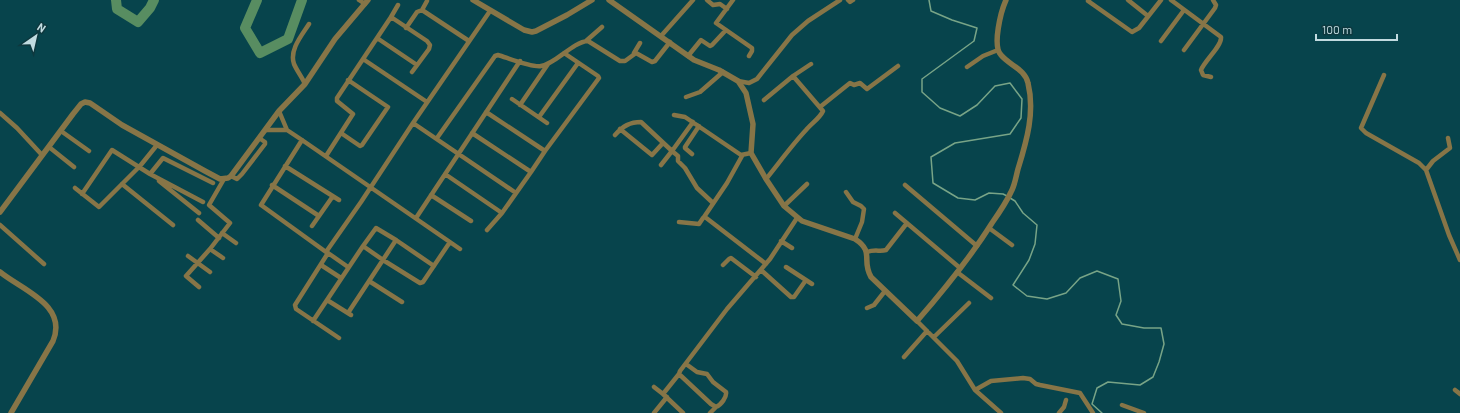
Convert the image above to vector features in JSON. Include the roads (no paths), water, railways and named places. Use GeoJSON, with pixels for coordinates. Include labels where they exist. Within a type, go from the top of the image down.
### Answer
{"type":"FeatureCollection","features":[{"type":"Feature","properties":{"kind":"street"},"geometry":{"type":"LineString","coordinates":[[0,212],[81,104],[87,102],[111,119],[220,179],[231,176],[259,138],[305,84],[335,39],[366,2],[360,0]]}},
{"type":"Feature","properties":{"kind":"street"},"geometry":{"type":"LineString","coordinates":[[473,0],[524,30],[532,32],[567,15],[592,0]]}},
{"type":"Feature","properties":{"kind":"street"},"geometry":{"type":"LineString","coordinates":[[609,0],[694,60],[723,72],[738,81],[749,83],[757,79],[792,35],[808,21],[840,0]]}},
{"type":"Feature","properties":{"kind":"street"},"geometry":{"type":"LineString","coordinates":[[661,36],[693,0]]}},
{"type":"Feature","properties":{"kind":"street"},"geometry":{"type":"LineString","coordinates":[[706,0],[713,5],[720,4],[726,9]]}},
{"type":"Feature","properties":{"kind":"street"},"geometry":{"type":"LineString","coordinates":[[733,0],[716,23],[752,48],[752,51],[748,56]]}},
{"type":"Feature","properties":{"kind":"street"},"geometry":{"type":"LineString","coordinates":[[848,0],[850,2],[853,0]]}},
{"type":"Feature","properties":{"kind":"street"},"geometry":{"type":"LineString","coordinates":[[917,321],[977,246],[1007,200],[1012,191],[1029,133],[1030,92],[1028,82],[1024,74],[1002,57],[998,50],[1000,18],[1006,0]]}},
{"type":"Feature","properties":{"kind":"street"},"geometry":{"type":"LineString","coordinates":[[1088,0],[1131,32],[1139,28],[1161,0]]}},
{"type":"Feature","properties":{"kind":"street"},"geometry":{"type":"LineString","coordinates":[[1128,0],[1148,16]]}},
{"type":"Feature","properties":{"kind":"street"},"geometry":{"type":"LineString","coordinates":[[1171,0],[1220,36],[1220,42],[1203,64],[1201,70],[1203,75],[1211,77]]}},
{"type":"Feature","properties":{"kind":"street"},"geometry":{"type":"LineString","coordinates":[[1184,50],[1204,25],[1215,8],[1216,5],[1213,0]]}},
{"type":"Feature","properties":{"kind":"street"},"geometry":{"type":"LineString","coordinates":[[406,28],[417,12],[422,10],[427,1]]}},
{"type":"Feature","properties":{"kind":"street"},"geometry":{"type":"LineString","coordinates":[[326,156],[353,114],[336,100],[398,6]]}},
{"type":"Feature","properties":{"kind":"street"},"geometry":{"type":"LineString","coordinates":[[422,10],[470,41]]}},
{"type":"Feature","properties":{"kind":"street"},"geometry":{"type":"LineString","coordinates":[[1161,41],[1184,10]]}},
{"type":"Feature","properties":{"kind":"street"},"geometry":{"type":"LineString","coordinates":[[339,338],[313,321],[294,306],[371,186],[490,11]]}},
{"type":"Feature","properties":{"kind":"street"},"geometry":{"type":"LineString","coordinates":[[391,17],[427,41],[430,45],[429,49],[412,72]]}},
{"type":"Feature","properties":{"kind":"street"},"geometry":{"type":"LineString","coordinates":[[305,84],[294,64],[293,57],[294,49],[309,24]]}},
{"type":"Feature","properties":{"kind":"street"},"geometry":{"type":"LineString","coordinates":[[436,138],[495,56],[498,55],[537,66],[542,66],[548,64],[586,41],[602,27]]}},
{"type":"Feature","properties":{"kind":"street"},"geometry":{"type":"LineString","coordinates":[[688,56],[701,40],[712,46],[726,30]]}},
{"type":"Feature","properties":{"kind":"street"},"geometry":{"type":"LineString","coordinates":[[377,38],[418,64]]}},
{"type":"Feature","properties":{"kind":"street"},"geometry":{"type":"LineString","coordinates":[[586,41],[590,41],[620,61],[625,61],[634,53],[640,43]]}},
{"type":"Feature","properties":{"kind":"street"},"geometry":{"type":"LineString","coordinates":[[634,53],[650,61],[655,61],[670,42]]}},
{"type":"Feature","properties":{"kind":"street"},"geometry":{"type":"LineString","coordinates":[[967,67],[983,56],[998,50]]}},
{"type":"Feature","properties":{"kind":"street"},"geometry":{"type":"LineString","coordinates":[[487,230],[502,213],[545,151],[599,78],[564,53]]}},
{"type":"Feature","properties":{"kind":"street"},"geometry":{"type":"LineString","coordinates":[[363,59],[427,102]]}},
{"type":"Feature","properties":{"kind":"street"},"geometry":{"type":"LineString","coordinates":[[416,218],[520,61]]}},
{"type":"Feature","properties":{"kind":"street"},"geometry":{"type":"LineString","coordinates":[[539,117],[578,63]]}},
{"type":"Feature","properties":{"kind":"street"},"geometry":{"type":"LineString","coordinates":[[520,105],[548,64]]}},
{"type":"Feature","properties":{"kind":"street"},"geometry":{"type":"LineString","coordinates":[[764,100],[793,76],[811,64]]}},
{"type":"Feature","properties":{"kind":"street"},"geometry":{"type":"LineString","coordinates":[[820,107],[850,83],[854,85],[860,83],[867,89],[898,66]]}},
{"type":"Feature","properties":{"kind":"street"},"geometry":{"type":"LineString","coordinates":[[686,97],[700,92],[723,72]]}},
{"type":"Feature","properties":{"kind":"street"},"geometry":{"type":"LineString","coordinates":[[1384,74],[1361,128],[1366,133],[1419,163],[1426,170],[1449,235],[1460,260]]}},
{"type":"Feature","properties":{"kind":"street"},"geometry":{"type":"LineString","coordinates":[[766,179],[791,146],[821,115],[823,111],[793,76]]}},
{"type":"Feature","properties":{"kind":"street"},"geometry":{"type":"LineString","coordinates":[[341,133],[360,146],[362,145],[388,107],[348,80]]}},
{"type":"Feature","properties":{"kind":"street"},"geometry":{"type":"LineString","coordinates":[[738,81],[746,93],[753,124],[751,153],[784,206],[797,218],[855,239],[862,244],[866,250],[868,273],[957,360],[975,390],[1001,413]]}},
{"type":"Feature","properties":{"kind":"street"},"geometry":{"type":"LineString","coordinates":[[512,99],[547,123]]}},
{"type":"Feature","properties":{"kind":"street"},"geometry":{"type":"LineString","coordinates":[[280,112],[286,130]]}},
{"type":"Feature","properties":{"kind":"street"},"geometry":{"type":"LineString","coordinates":[[486,112],[545,151]]}},
{"type":"Feature","properties":{"kind":"street"},"geometry":{"type":"LineString","coordinates":[[0,113],[17,128],[42,155]]}},
{"type":"Feature","properties":{"kind":"street"},"geometry":{"type":"LineString","coordinates":[[674,115],[685,117],[700,126],[742,156]]}},
{"type":"Feature","properties":{"kind":"street"},"geometry":{"type":"LineString","coordinates":[[615,135],[627,124],[641,122],[678,156],[678,161],[685,168],[697,188],[713,203]]}},
{"type":"Feature","properties":{"kind":"street"},"geometry":{"type":"LineString","coordinates":[[661,165],[693,122]]}},
{"type":"Feature","properties":{"kind":"street"},"geometry":{"type":"LineString","coordinates":[[413,123],[516,193]]}},
{"type":"Feature","properties":{"kind":"street"},"geometry":{"type":"LineString","coordinates":[[692,154],[685,147],[700,126]]}},
{"type":"Feature","properties":{"kind":"street"},"geometry":{"type":"LineString","coordinates":[[620,129],[652,155],[663,143]]}},
{"type":"Feature","properties":{"kind":"street"},"geometry":{"type":"LineString","coordinates":[[266,130],[286,130],[371,186],[460,249]]}},
{"type":"Feature","properties":{"kind":"street"},"geometry":{"type":"LineString","coordinates":[[61,131],[88,151]]}},
{"type":"Feature","properties":{"kind":"street"},"geometry":{"type":"LineString","coordinates":[[472,133],[531,172]]}},
{"type":"Feature","properties":{"kind":"street"},"geometry":{"type":"LineString","coordinates":[[1426,170],[1433,161],[1450,148],[1448,138]]}},
{"type":"Feature","properties":{"kind":"street"},"geometry":{"type":"LineString","coordinates":[[302,140],[272,185],[261,203],[261,207],[348,266]]}},
{"type":"Feature","properties":{"kind":"street"},"geometry":{"type":"LineString","coordinates":[[76,188],[99,207],[140,166],[157,145]]}},
{"type":"Feature","properties":{"kind":"street"},"geometry":{"type":"LineString","coordinates":[[49,147],[74,168]]}},
{"type":"Feature","properties":{"kind":"street"},"geometry":{"type":"LineString","coordinates":[[82,194],[112,150],[140,166],[199,213]]}},
{"type":"Feature","properties":{"kind":"street"},"geometry":{"type":"LineString","coordinates":[[679,222],[699,224],[727,183],[742,156],[751,153]]}},
{"type":"Feature","properties":{"kind":"street"},"geometry":{"type":"LineString","coordinates":[[150,174],[163,158],[213,183]]}},
{"type":"Feature","properties":{"kind":"street"},"geometry":{"type":"LineString","coordinates":[[285,166],[339,200]]}},
{"type":"Feature","properties":{"kind":"street"},"geometry":{"type":"LineString","coordinates":[[150,174],[203,202]]}},
{"type":"Feature","properties":{"kind":"street"},"geometry":{"type":"LineString","coordinates":[[445,174],[502,213]]}},
{"type":"Feature","properties":{"kind":"street"},"geometry":{"type":"LineString","coordinates":[[199,287],[186,276],[210,249],[230,223],[209,205],[224,179]]}},
{"type":"Feature","properties":{"kind":"street"},"geometry":{"type":"LineString","coordinates":[[122,184],[173,225]]}},
{"type":"Feature","properties":{"kind":"street"},"geometry":{"type":"LineString","coordinates":[[784,206],[807,184]]}},
{"type":"Feature","properties":{"kind":"street"},"geometry":{"type":"LineString","coordinates":[[272,185],[319,216]]}},
{"type":"Feature","properties":{"kind":"street"},"geometry":{"type":"LineString","coordinates":[[906,185],[977,246]]}},
{"type":"Feature","properties":{"kind":"street"},"geometry":{"type":"LineString","coordinates":[[846,192],[853,202],[862,206],[864,209],[862,222],[855,239]]}},
{"type":"Feature","properties":{"kind":"street"},"geometry":{"type":"LineString","coordinates":[[431,195],[471,222]]}},
{"type":"Feature","properties":{"kind":"street"},"geometry":{"type":"LineString","coordinates":[[312,226],[333,196]]}},
{"type":"Feature","properties":{"kind":"street"},"geometry":{"type":"LineString","coordinates":[[895,213],[991,298]]}},
{"type":"Feature","properties":{"kind":"street"},"geometry":{"type":"LineString","coordinates":[[704,217],[766,264]]}},
{"type":"Feature","properties":{"kind":"street"},"geometry":{"type":"LineString","coordinates":[[654,413],[686,364],[727,309],[766,264],[797,218]]}},
{"type":"Feature","properties":{"kind":"street"},"geometry":{"type":"LineString","coordinates":[[198,220],[219,238]]}},
{"type":"Feature","properties":{"kind":"street"},"geometry":{"type":"LineString","coordinates":[[866,250],[886,250],[908,224]]}},
{"type":"Feature","properties":{"kind":"street"},"geometry":{"type":"LineString","coordinates":[[0,225],[44,264]]}},
{"type":"Feature","properties":{"kind":"street"},"geometry":{"type":"LineString","coordinates":[[313,321],[348,266],[376,228],[434,266]]}},
{"type":"Feature","properties":{"kind":"street"},"geometry":{"type":"LineString","coordinates":[[989,228],[1012,245]]}},
{"type":"Feature","properties":{"kind":"street"},"geometry":{"type":"LineString","coordinates":[[222,233],[236,243]]}},
{"type":"Feature","properties":{"kind":"street"},"geometry":{"type":"LineString","coordinates":[[327,300],[350,314],[369,281],[396,240]]}},
{"type":"Feature","properties":{"kind":"street"},"geometry":{"type":"LineString","coordinates":[[781,241],[792,248]]}},
{"type":"Feature","properties":{"kind":"street"},"geometry":{"type":"LineString","coordinates":[[364,246],[419,284],[423,282],[450,242]]}},
{"type":"Feature","properties":{"kind":"street"},"geometry":{"type":"LineString","coordinates":[[210,249],[223,258]]}},
{"type":"Feature","properties":{"kind":"street"},"geometry":{"type":"LineString","coordinates":[[188,256],[210,272]]}},
{"type":"Feature","properties":{"kind":"street"},"geometry":{"type":"LineString","coordinates":[[723,265],[728,259],[731,258],[756,277]]}},
{"type":"Feature","properties":{"kind":"street"},"geometry":{"type":"LineString","coordinates":[[321,264],[341,278]]}},
{"type":"Feature","properties":{"kind":"street"},"geometry":{"type":"LineString","coordinates":[[786,267],[812,284]]}},
{"type":"Feature","properties":{"kind":"street"},"geometry":{"type":"LineString","coordinates":[[761,270],[791,297],[794,297],[806,280]]}},
{"type":"Feature","properties":{"kind":"street"},"geometry":{"type":"LineString","coordinates":[[0,272],[41,299],[49,308],[57,322],[57,329],[53,341],[11,413]]}},
{"type":"Feature","properties":{"kind":"street"},"geometry":{"type":"LineString","coordinates":[[369,281],[402,302]]}},
{"type":"Feature","properties":{"kind":"street"},"geometry":{"type":"LineString","coordinates":[[867,308],[874,305],[885,291]]}},
{"type":"Feature","properties":{"kind":"street"},"geometry":{"type":"LineString","coordinates":[[934,338],[969,303]]}},
{"type":"Feature","properties":{"kind":"street"},"geometry":{"type":"LineString","coordinates":[[904,357],[927,331]]}},
{"type":"Feature","properties":{"kind":"street"},"geometry":{"type":"LineString","coordinates":[[686,364],[697,372],[707,374],[713,382],[726,392],[726,395],[719,405],[710,413]]}},
{"type":"Feature","properties":{"kind":"street"},"geometry":{"type":"LineString","coordinates":[[679,374],[716,407]]}},
{"type":"Feature","properties":{"kind":"street"},"geometry":{"type":"LineString","coordinates":[[975,390],[991,381],[1027,378],[1036,384],[1080,393],[1093,413]]}},
{"type":"Feature","properties":{"kind":"street"},"geometry":{"type":"LineString","coordinates":[[654,387],[683,413]]}},
{"type":"Feature","properties":{"kind":"street"},"geometry":{"type":"LineString","coordinates":[[1455,390],[1460,394]]}},
{"type":"Feature","properties":{"kind":"street"},"geometry":{"type":"LineString","coordinates":[[1059,413],[1064,407],[1066,400]]}},
{"type":"Feature","properties":{"kind":"street"},"geometry":{"type":"LineString","coordinates":[[1122,404],[1142,412]]}},
{"type":"Feature","properties":{"kind":"waterway"},"geometry":{"type":"LineString","coordinates":[[116,0],[117,9],[138,22],[150,8],[154,0]]}},
{"type":"Feature","properties":{"kind":"waterway"},"geometry":{"type":"LineString","coordinates":[[257,0],[245,28],[260,53],[288,39],[302,0]]}},
{"type":"Feature","properties":{"kind":"waterway"},"geometry":{"type":"LineString","coordinates":[[929,0],[931,11],[977,28],[974,41],[922,79],[922,92],[940,108],[960,116],[977,105],[995,86],[1010,83],[1022,99],[1021,118],[1010,134],[955,143],[931,157],[933,183],[958,198],[975,200],[989,193],[1003,194],[1007,196]]}},
{"type":"Feature","properties":{"kind":"waterway"},"geometry":{"type":"LineString","coordinates":[[1010,198],[1015,201],[1023,213],[1037,225],[1035,244],[1029,260],[1013,285],[1027,296],[1047,299],[1066,293],[1080,278],[1097,271],[1118,279],[1121,301],[1116,315],[1122,324],[1144,328],[1161,328],[1164,344],[1153,377],[1140,385],[1108,382],[1097,388],[1092,404],[1102,413]]}}]}
